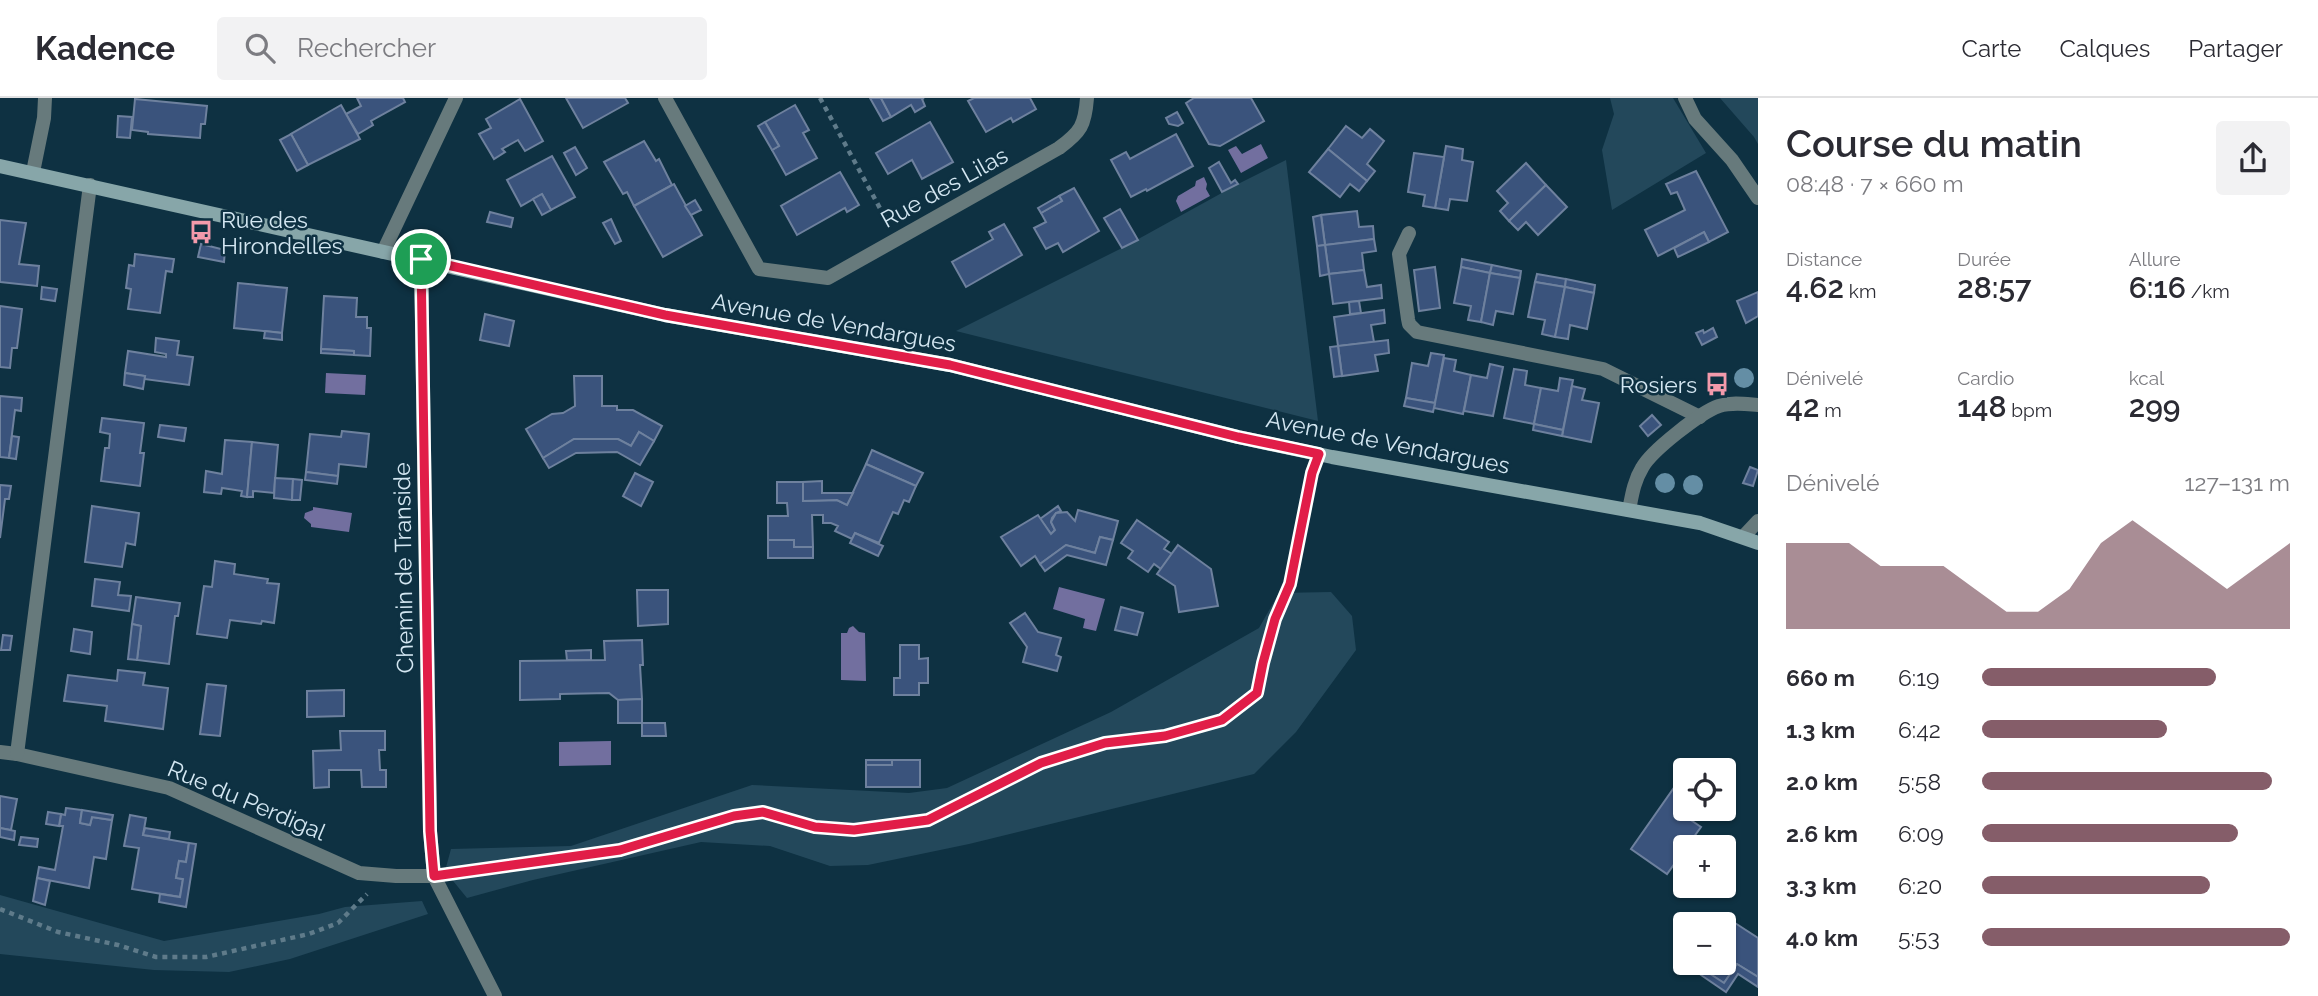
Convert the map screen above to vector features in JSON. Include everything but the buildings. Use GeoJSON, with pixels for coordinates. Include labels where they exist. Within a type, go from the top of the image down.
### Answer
{"type":"FeatureCollection","features":[{"type":"Feature","properties":{"kind":"street"},"geometry":{"type":"LineString","coordinates":[[33,172],[44,118],[45,98]]}},
{"type":"Feature","properties":{"kind":"street"},"geometry":{"type":"LineString","coordinates":[[383,252],[456,98]]}},
{"type":"Feature","properties":{"kind":"street","name":"Rue des Lilas"},"geometry":{"type":"LineString","coordinates":[[666,98],[759,269],[828,278],[1059,148],[1075,136],[1085,121],[1087,98]]}},
{"type":"Feature","properties":{"kind":"street"},"geometry":{"type":"LineString","coordinates":[[1685,98],[1695,119],[1732,160],[1758,198]]}},
{"type":"Feature","properties":{"kind":"street","name":"Avenue de Vendargues"},"geometry":{"type":"LineString","coordinates":[[0,166],[665,315],[950,365],[1238,437],[1700,523],[1758,543]]}},
{"type":"Feature","properties":{"kind":"street"},"geometry":{"type":"LineString","coordinates":[[17,754],[90,185]]}},
{"type":"Feature","properties":{"kind":"street"},"geometry":{"type":"LineString","coordinates":[[1409,233],[1399,254],[1408,319],[1417,332],[1604,369],[1700,417]]}},
{"type":"Feature","properties":{"kind":"street","name":"Chemin de Transide"},"geometry":{"type":"LineString","coordinates":[[421,259],[430,831],[434,876]]}},
{"type":"Feature","properties":{"kind":"street"},"geometry":{"type":"LineString","coordinates":[[1629,510],[1636,480],[1643,465],[1658,450],[1715,407],[1728,404],[1758,405]]}},
{"type":"Feature","properties":{"kind":"street"},"geometry":{"type":"LineString","coordinates":[[1743,537],[1758,521]]}},
{"type":"Feature","properties":{"kind":"street","name":"Rue du Perdigal"},"geometry":{"type":"LineString","coordinates":[[0,752],[169,788],[359,873],[434,876]]}},
{"type":"Feature","properties":{"kind":"street"},"geometry":{"type":"LineString","coordinates":[[434,876],[495,996]]}},
{"type":"Feature","properties":{"kind":"path"},"geometry":{"type":"LineString","coordinates":[[820,98],[897,239]]}},
{"type":"Feature","properties":{"kind":"path"},"geometry":{"type":"LineString","coordinates":[[434,876],[620,850],[734,816],[763,812],[815,827],[854,830],[928,820],[1041,763],[1105,743],[1165,736],[1222,720],[1257,693],[1275,619],[1290,584],[1312,473],[1319,454]]}},
{"type":"Feature","properties":{"kind":"path"},"geometry":{"type":"LineString","coordinates":[[0,909],[58,932],[118,945],[156,957],[205,957],[310,934],[338,923],[366,895],[374,875]]}},
{"type":"Feature","properties":{"kind":"shaded area"},"geometry":{"type":"Polygon","coordinates":[[[1610,98],[1673,98],[1706,153],[1612,210],[1602,150],[1614,114],[1610,98]]]}},
{"type":"Feature","properties":{"kind":"shaded area"},"geometry":{"type":"Polygon","coordinates":[[[1720,98],[1758,98],[1758,144],[1754,137],[1720,98]]]}},
{"type":"Feature","properties":{"kind":"shaded area"},"geometry":{"type":"Polygon","coordinates":[[[1261,144],[1268,158],[1241,173],[1228,150],[1236,146],[1242,154],[1261,144]]]}},
{"type":"Feature","properties":{"kind":"shaded area"},"geometry":{"type":"Polygon","coordinates":[[[1286,160],[1318,421],[956,331],[1122,248],[1286,160]]]}},
{"type":"Feature","properties":{"kind":"shaded area"},"geometry":{"type":"Polygon","coordinates":[[[1204,177],[1210,196],[1181,212],[1176,201],[1178,196],[1204,177]]]}},
{"type":"Feature","properties":{"kind":"shaded area"},"geometry":{"type":"Polygon","coordinates":[[[326,373],[366,375],[365,395],[325,393],[326,373]]]}},
{"type":"Feature","properties":{"kind":"shaded area"},"geometry":{"type":"Polygon","coordinates":[[[313,507],[352,513],[349,532],[311,527],[304,518],[305,513],[313,510],[313,507]]]}},
{"type":"Feature","properties":{"kind":"shaded area"},"geometry":{"type":"Polygon","coordinates":[[[1059,587],[1105,599],[1096,631],[1083,628],[1085,619],[1053,609],[1059,587]]]}},
{"type":"Feature","properties":{"kind":"shaded area"},"geometry":{"type":"Polygon","coordinates":[[[1331,592],[1352,616],[1356,650],[1296,732],[1254,774],[969,844],[868,865],[830,866],[770,846],[701,842],[533,880],[467,898],[445,871],[451,849],[571,846],[752,785],[909,793],[947,788],[1111,712],[1259,628],[1279,593],[1331,592]]]}},
{"type":"Feature","properties":{"kind":"shaded area"},"geometry":{"type":"Polygon","coordinates":[[[853,626],[859,632],[865,633],[866,681],[841,680],[841,633],[847,633],[853,626]]]}},
{"type":"Feature","properties":{"kind":"shaded area"},"geometry":{"type":"Polygon","coordinates":[[[611,741],[611,765],[559,766],[559,742],[611,741]]]}},
{"type":"Feature","properties":{"kind":"shaded area"},"geometry":{"type":"Polygon","coordinates":[[[0,895],[164,941],[345,907],[422,901],[428,914],[290,959],[229,972],[154,970],[0,954],[0,895]]]}},
{"type":"Feature","properties":{"kind":"place","name":"Rue des Hirondelles"},"geometry":{"type":"Point","coordinates":[201,232]}},
{"type":"Feature","properties":{"kind":"place","name":"Rosiers"},"geometry":{"type":"Point","coordinates":[1717,384]}},
{"type":"Feature","properties":{"kind":"route"},"geometry":{"type":"LineString","coordinates":[[421,259],[665,315],[950,365],[1238,437],[1319,454],[1312,473],[1290,584],[1275,619],[1257,693],[1222,720],[1165,736],[1105,743],[1041,763],[928,820],[854,830],[815,827],[763,812],[734,816],[620,850],[434,876],[430,831],[427,691],[421,259]]}}]}
